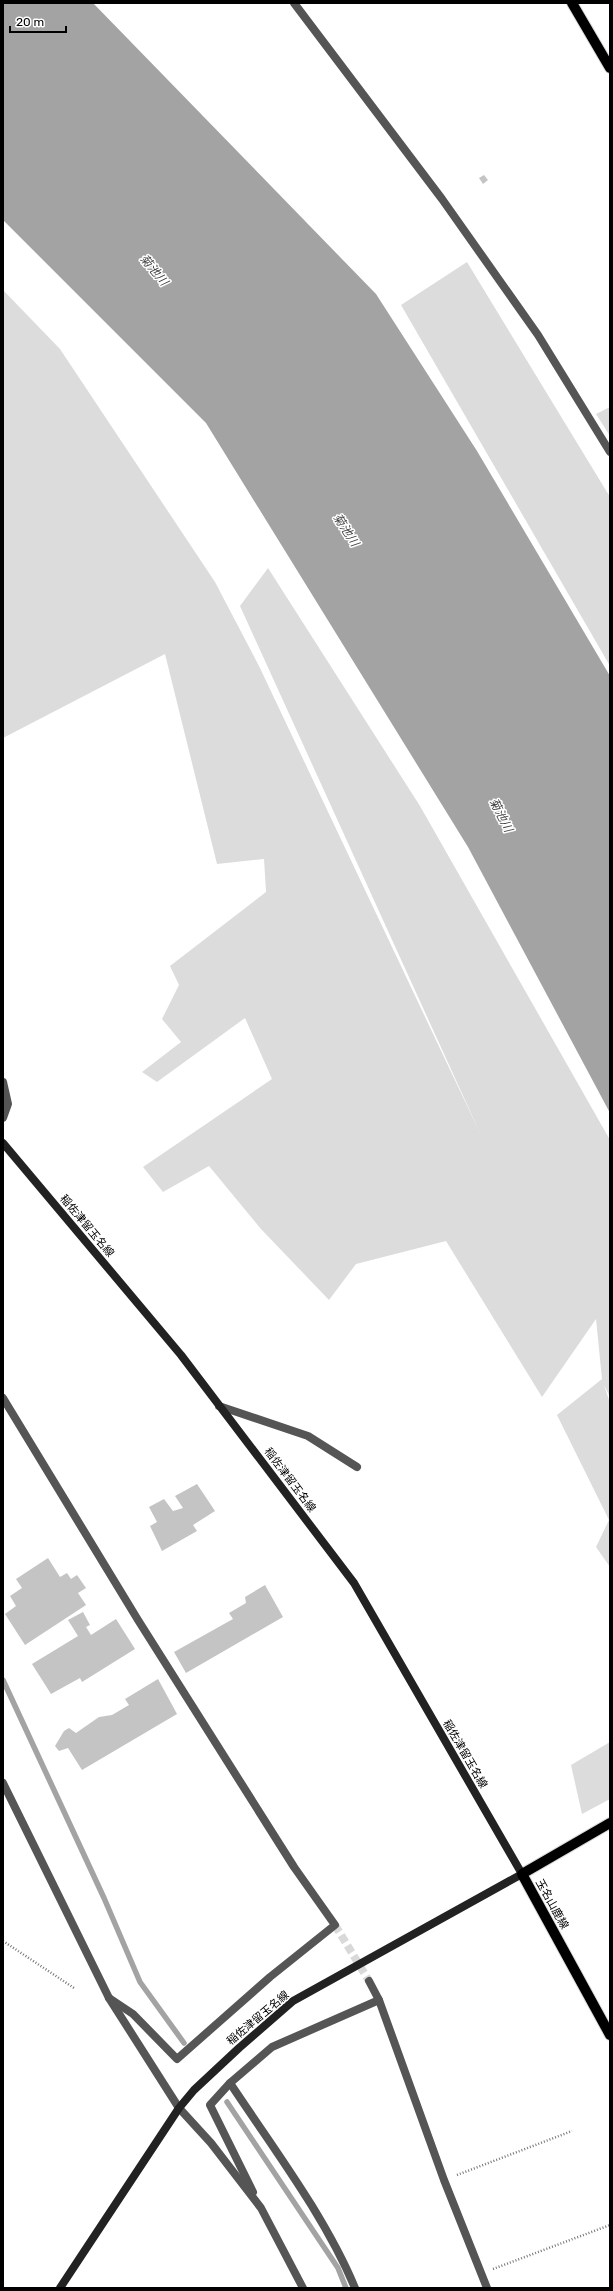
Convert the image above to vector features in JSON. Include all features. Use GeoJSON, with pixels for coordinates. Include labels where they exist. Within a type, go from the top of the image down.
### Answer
{"type":"FeatureCollection","features":[{"type":"Feature","properties":{"kind":"main road"},"geometry":{"type":"LineString","coordinates":[[572,3],[610,68]]}},
{"type":"Feature","properties":{"kind":"main road","name":"稲佐津留玉名線"},"geometry":{"type":"LineString","coordinates":[[3,1143],[176,1349],[354,1583],[522,1874],[293,2001],[205,2079],[179,2108],[60,2288]]}},
{"type":"Feature","properties":{"kind":"main road","name":"玉名山鹿線"},"geometry":{"type":"LineString","coordinates":[[610,1823],[522,1874],[610,2035]]}},
{"type":"Feature","properties":{"kind":"street"},"geometry":{"type":"LineString","coordinates":[[294,3],[442,199],[538,335],[610,452]]}},
{"type":"Feature","properties":{"kind":"street"},"geometry":{"type":"LineString","coordinates":[[3,1082],[8,1104],[3,1118]]}},
{"type":"Feature","properties":{"kind":"street"},"geometry":{"type":"LineString","coordinates":[[3,1398],[146,1633],[294,1867],[335,1925],[270,1977],[177,2059],[133,2014],[109,1998]]}},
{"type":"Feature","properties":{"kind":"street"},"geometry":{"type":"LineString","coordinates":[[219,1406],[308,1436],[357,1467]]}},
{"type":"Feature","properties":{"kind":"street"},"geometry":{"type":"LineString","coordinates":[[3,1783],[109,1998],[179,2108],[211,2143],[261,2208]]}},
{"type":"Feature","properties":{"kind":"street"},"geometry":{"type":"LineString","coordinates":[[369,1981],[379,2000],[444,2180],[487,2288]]}},
{"type":"Feature","properties":{"kind":"street"},"geometry":{"type":"LineString","coordinates":[[303,2288],[210,2105],[230,2083],[272,2047],[379,2000]]}},
{"type":"Feature","properties":{"kind":"street"},"geometry":{"type":"LineString","coordinates":[[230,2083],[305,2197],[346,2265],[355,2288]]}},
{"type":"Feature","properties":{"kind":"path"},"geometry":{"type":"LineString","coordinates":[[3,1941],[74,1988]]}},
{"type":"Feature","properties":{"kind":"path"},"geometry":{"type":"LineString","coordinates":[[444,2180],[572,2131]]}},
{"type":"Feature","properties":{"kind":"path"},"geometry":{"type":"LineString","coordinates":[[481,2274],[610,2225]]}},
{"type":"Feature","properties":{"kind":"shaded area"},"geometry":{"type":"Polygon","coordinates":[[[467,262],[610,497],[610,666],[401,305],[467,262]]]}},
{"type":"Feature","properties":{"kind":"shaded area"},"geometry":{"type":"Polygon","coordinates":[[[3,290],[60,349],[215,582],[259,666],[480,1133],[240,606],[268,568],[420,806],[610,1140],[610,1397],[604,1385],[610,1403],[610,1567],[596,1547],[609,1520],[557,1415],[602,1379],[596,1319],[542,1397],[446,1241],[356,1264],[329,1300],[261,1229],[209,1166],[163,1192],[143,1167],[272,1079],[245,1018],[157,1082],[142,1072],[181,1042],[162,1019],[179,985],[170,966],[266,892],[264,859],[217,864],[165,654],[3,738],[3,290]]]}},
{"type":"Feature","properties":{"kind":"shaded area"},"geometry":{"type":"Polygon","coordinates":[[[610,407],[610,436],[596,414],[610,407]]]}},
{"type":"Feature","properties":{"kind":"shaded area"},"geometry":{"type":"Polygon","coordinates":[[[610,1742],[610,1799],[582,1814],[571,1765],[610,1742]]]}},
{"type":"Feature","properties":{"kind":"water","name":"菊池川"},"geometry":{"type":"Polygon","coordinates":[[[3,3],[93,3],[376,294],[477,451],[610,676],[610,1113],[468,847],[206,423],[3,220],[3,3]]]}},
{"type":"Feature","properties":{"kind":"building"},"geometry":{"type":"Polygon","coordinates":[[[484,175],[488,180],[483,184],[479,178],[484,175]]]}},
{"type":"Feature","properties":{"kind":"building"},"geometry":{"type":"Polygon","coordinates":[[[197,1484],[215,1511],[193,1525],[197,1531],[162,1551],[150,1526],[157,1522],[149,1507],[164,1499],[173,1511],[183,1508],[175,1496],[197,1484]]]}},
{"type":"Feature","properties":{"kind":"building"},"geometry":{"type":"Polygon","coordinates":[[[48,1558],[60,1577],[67,1573],[71,1579],[77,1575],[86,1588],[78,1593],[86,1605],[25,1645],[5,1614],[16,1606],[10,1596],[22,1588],[16,1579],[48,1558]]]}},
{"type":"Feature","properties":{"kind":"building"},"geometry":{"type":"Polygon","coordinates":[[[265,1585],[283,1617],[186,1673],[174,1652],[233,1619],[229,1613],[246,1603],[245,1597],[265,1585]]]}},
{"type":"Feature","properties":{"kind":"building"},"geometry":{"type":"Polygon","coordinates":[[[83,1612],[90,1625],[86,1627],[91,1635],[116,1619],[135,1649],[82,1682],[80,1678],[51,1694],[32,1664],[78,1636],[68,1620],[83,1612]]]}},
{"type":"Feature","properties":{"kind":"building"},"geometry":{"type":"Polygon","coordinates":[[[158,1679],[177,1714],[82,1770],[68,1748],[59,1751],[55,1746],[64,1731],[69,1728],[76,1733],[99,1717],[112,1715],[129,1705],[125,1699],[158,1679]]]}},
{"type":"Feature","properties":{"kind":"waterway"},"geometry":{"type":"LineString","coordinates":[[3,1680],[104,1898],[140,1982],[184,2043]]}},
{"type":"Feature","properties":{"kind":"waterway"},"geometry":{"type":"LineString","coordinates":[[227,2102],[338,2268],[346,2288]]}},
{"type":"Feature","properties":{"kind":"tunnel"},"geometry":{"type":"LineString","coordinates":[[335,1925],[369,1981]]}}]}
